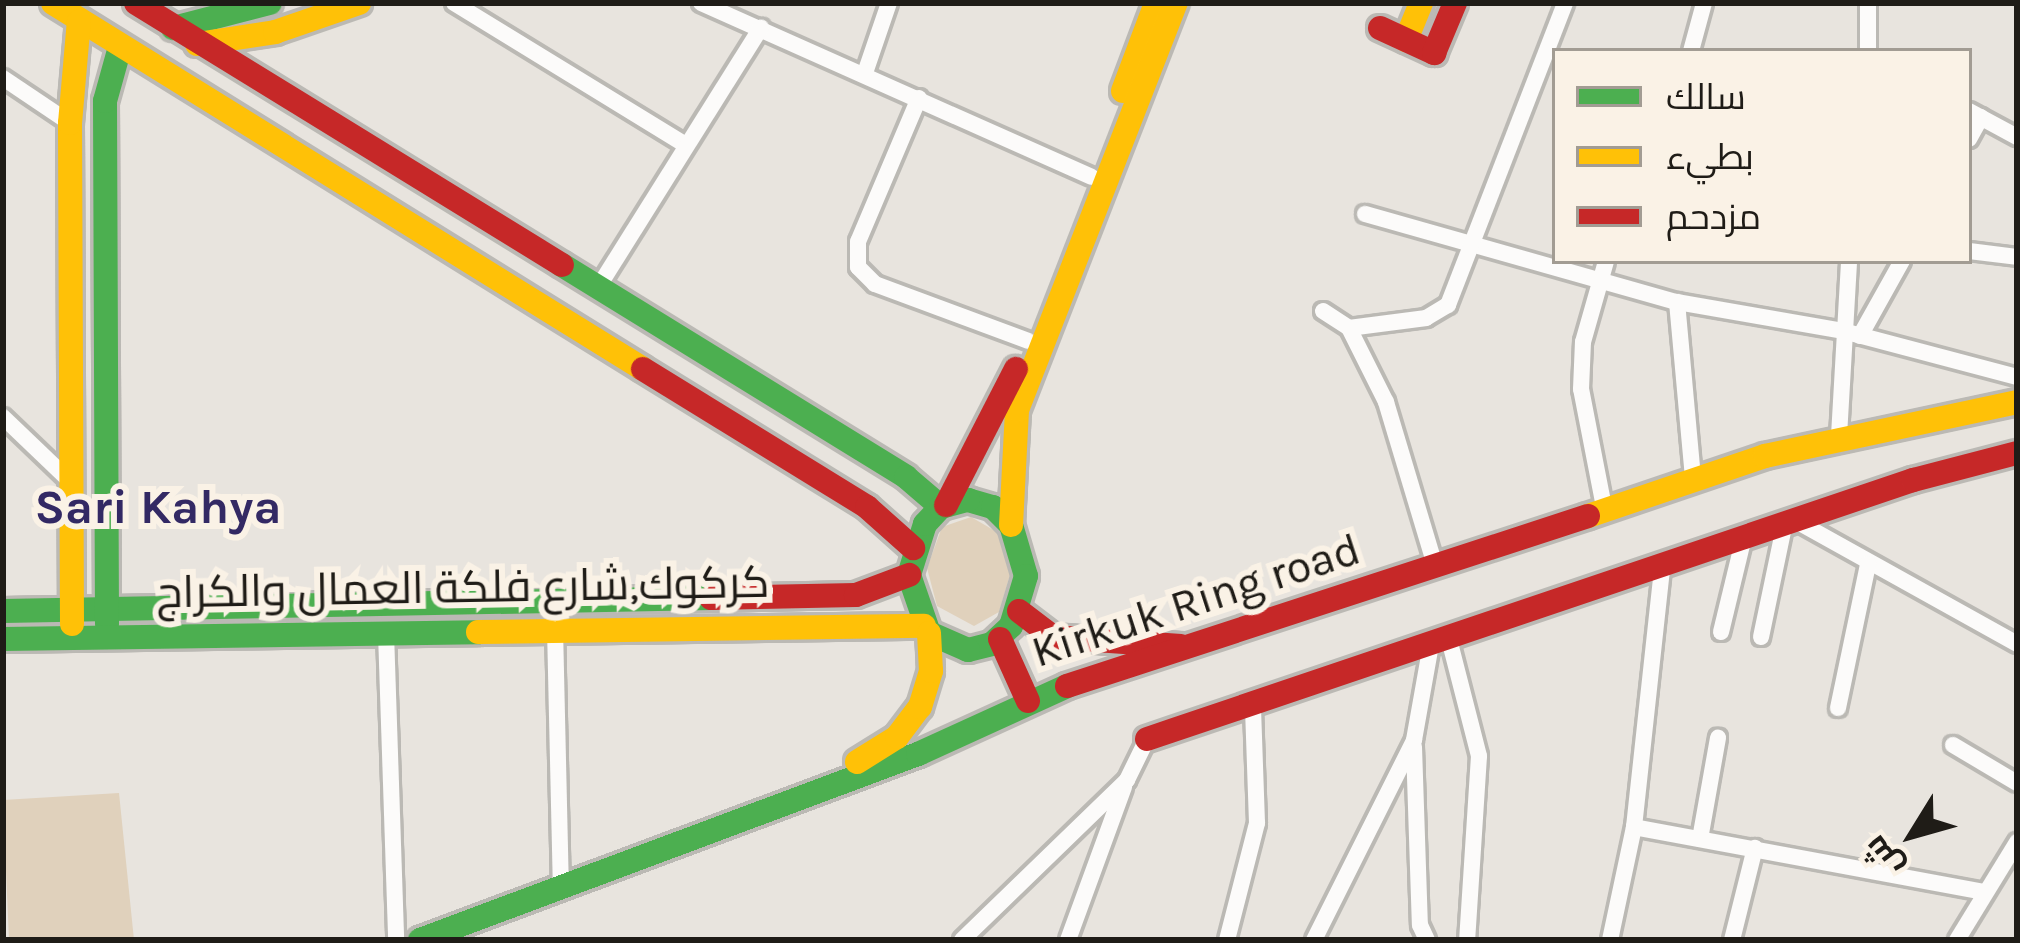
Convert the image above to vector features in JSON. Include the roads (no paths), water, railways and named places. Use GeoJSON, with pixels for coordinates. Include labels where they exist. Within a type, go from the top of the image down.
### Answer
{"type":"FeatureCollection","features":[{"type":"Feature","properties":{"kind":"main road"},"geometry":{"type":"LineString","coordinates":[[53,3],[880,515],[913,548]]}},
{"type":"Feature","properties":{"kind":"main road"},"geometry":{"type":"LineString","coordinates":[[136,3],[906,477],[944,506],[985,503],[1011,525]]}},
{"type":"Feature","properties":{"kind":"main road"},"geometry":{"type":"LineString","coordinates":[[173,28],[270,3]]}},
{"type":"Feature","properties":{"kind":"main road"},"geometry":{"type":"LineString","coordinates":[[197,44],[274,32],[359,3]]}},
{"type":"Feature","properties":{"kind":"main road"},"geometry":{"type":"LineString","coordinates":[[824,789],[910,723],[927,689],[927,629],[909,575],[913,548],[983,447],[1156,3]]}},
{"type":"Feature","properties":{"kind":"main road"},"geometry":{"type":"LineString","coordinates":[[927,629],[959,650],[1000,639],[1019,611],[1026,566],[1011,525],[1017,410],[1176,3]]}},
{"type":"Feature","properties":{"kind":"main road"},"geometry":{"type":"LineString","coordinates":[[1406,40],[1421,3]]}},
{"type":"Feature","properties":{"kind":"main road"},"geometry":{"type":"LineString","coordinates":[[1380,28],[1433,52],[1455,3]]}},
{"type":"Feature","properties":{"kind":"main road"},"geometry":{"type":"LineString","coordinates":[[74,639],[70,123],[79,21]]}},
{"type":"Feature","properties":{"kind":"main road"},"geometry":{"type":"LineString","coordinates":[[109,639],[105,101],[120,46]]}},
{"type":"Feature","properties":{"kind":"main road"},"geometry":{"type":"LineString","coordinates":[[418,230],[421,206],[439,188]]}},
{"type":"Feature","properties":{"kind":"main road","name":"Kirkuk Ring road"},"geometry":{"type":"LineString","coordinates":[[420,940],[942,745],[1028,701],[1150,658],[1192,649],[1693,479],[1839,436],[2017,402]]}},
{"type":"Feature","properties":{"kind":"main road"},"geometry":{"type":"LineString","coordinates":[[1147,739],[2017,453]]}},
{"type":"Feature","properties":{"kind":"main road","name":"كركوك,شارع فلكة العمال والكراج"},"geometry":{"type":"LineString","coordinates":[[3,611],[856,595],[909,575]]}},
{"type":"Feature","properties":{"kind":"main road"},"geometry":{"type":"LineString","coordinates":[[1019,611],[1053,637],[1192,649]]}},
{"type":"Feature","properties":{"kind":"main road","name":"كركوك,شارع فلكة العمال والكراج"},"geometry":{"type":"LineString","coordinates":[[3,640],[555,628],[927,629]]}},
{"type":"Feature","properties":{"kind":"main road"},"geometry":{"type":"LineString","coordinates":[[1000,639],[1028,701]]}},
{"type":"Feature","properties":{"kind":"street"},"geometry":{"type":"LineString","coordinates":[[454,3],[686,145]]}},
{"type":"Feature","properties":{"kind":"street"},"geometry":{"type":"LineString","coordinates":[[701,3],[1091,177]]}},
{"type":"Feature","properties":{"kind":"street"},"geometry":{"type":"LineString","coordinates":[[865,73],[889,3]]}},
{"type":"Feature","properties":{"kind":"street"},"geometry":{"type":"LineString","coordinates":[[1348,328],[1439,312],[1472,250],[1564,3]]}},
{"type":"Feature","properties":{"kind":"street"},"geometry":{"type":"LineString","coordinates":[[1695,48],[1704,3]]}},
{"type":"Feature","properties":{"kind":"street"},"geometry":{"type":"LineString","coordinates":[[1868,3],[1868,48]]}},
{"type":"Feature","properties":{"kind":"street"},"geometry":{"type":"LineString","coordinates":[[599,286],[761,28]]}},
{"type":"Feature","properties":{"kind":"street"},"geometry":{"type":"LineString","coordinates":[[3,78],[70,123]]}},
{"type":"Feature","properties":{"kind":"street"},"geometry":{"type":"LineString","coordinates":[[919,98],[858,242],[858,267],[882,287],[1028,340]]}},
{"type":"Feature","properties":{"kind":"street"},"geometry":{"type":"LineString","coordinates":[[1975,114],[2017,136]]}},
{"type":"Feature","properties":{"kind":"street"},"geometry":{"type":"LineString","coordinates":[[1365,214],[1472,250],[1552,262]]}},
{"type":"Feature","properties":{"kind":"street"},"geometry":{"type":"LineString","coordinates":[[1972,251],[2017,257]]}},
{"type":"Feature","properties":{"kind":"street"},"geometry":{"type":"LineString","coordinates":[[1563,264],[1602,270],[1677,302],[1851,334],[2017,377]]}},
{"type":"Feature","properties":{"kind":"street"},"geometry":{"type":"LineString","coordinates":[[1839,436],[1851,334],[1850,264]]}},
{"type":"Feature","properties":{"kind":"street"},"geometry":{"type":"LineString","coordinates":[[1851,334],[1900,264]]}},
{"type":"Feature","properties":{"kind":"street"},"geometry":{"type":"LineString","coordinates":[[1602,270],[1581,389],[1604,507]]}},
{"type":"Feature","properties":{"kind":"street"},"geometry":{"type":"LineString","coordinates":[[1677,302],[1693,479]]}},
{"type":"Feature","properties":{"kind":"street"},"geometry":{"type":"LineString","coordinates":[[1323,311],[1348,328],[1387,402],[1435,565]]}},
{"type":"Feature","properties":{"kind":"street"},"geometry":{"type":"LineString","coordinates":[[3,416],[72,483]]}},
{"type":"Feature","properties":{"kind":"street"},"geometry":{"type":"LineString","coordinates":[[1761,637],[1791,525],[2017,644]]}},
{"type":"Feature","properties":{"kind":"street"},"geometry":{"type":"LineString","coordinates":[[1721,632],[1743,541]]}},
{"type":"Feature","properties":{"kind":"street"},"geometry":{"type":"LineString","coordinates":[[1838,708],[1868,564]]}},
{"type":"Feature","properties":{"kind":"street"},"geometry":{"type":"LineString","coordinates":[[1610,940],[1634,827],[1662,569]]}},
{"type":"Feature","properties":{"kind":"street"},"geometry":{"type":"LineString","coordinates":[[555,628],[561,886]]}},
{"type":"Feature","properties":{"kind":"street"},"geometry":{"type":"LineString","coordinates":[[386,633],[396,940]]}},
{"type":"Feature","properties":{"kind":"street"},"geometry":{"type":"LineString","coordinates":[[1314,940],[1414,740],[1440,642]]}},
{"type":"Feature","properties":{"kind":"street"},"geometry":{"type":"LineString","coordinates":[[1440,642],[1479,755],[1467,940]]}},
{"type":"Feature","properties":{"kind":"street"},"geometry":{"type":"LineString","coordinates":[[1227,940],[1257,823],[1253,707]]}},
{"type":"Feature","properties":{"kind":"street"},"geometry":{"type":"LineString","coordinates":[[1700,839],[1718,738]]}},
{"type":"Feature","properties":{"kind":"street"},"geometry":{"type":"LineString","coordinates":[[1068,940],[1127,780],[1147,739]]}},
{"type":"Feature","properties":{"kind":"street"},"geometry":{"type":"LineString","coordinates":[[1414,740],[1420,925],[1427,940]]}},
{"type":"Feature","properties":{"kind":"street"},"geometry":{"type":"LineString","coordinates":[[1953,745],[2017,782]]}},
{"type":"Feature","properties":{"kind":"street"},"geometry":{"type":"LineString","coordinates":[[962,940],[1127,780]]}},
{"type":"Feature","properties":{"kind":"street"},"geometry":{"type":"LineString","coordinates":[[1634,827],[1985,892]]}},
{"type":"Feature","properties":{"kind":"street"},"geometry":{"type":"LineString","coordinates":[[1966,936],[1985,892],[2017,842]]}},
{"type":"Feature","properties":{"kind":"street"},"geometry":{"type":"LineString","coordinates":[[1732,940],[1755,848]]}},
{"type":"Feature","properties":{"kind":"district","name":"Sari Kahya"},"geometry":{"type":"Point","coordinates":[158,508]}}]}
